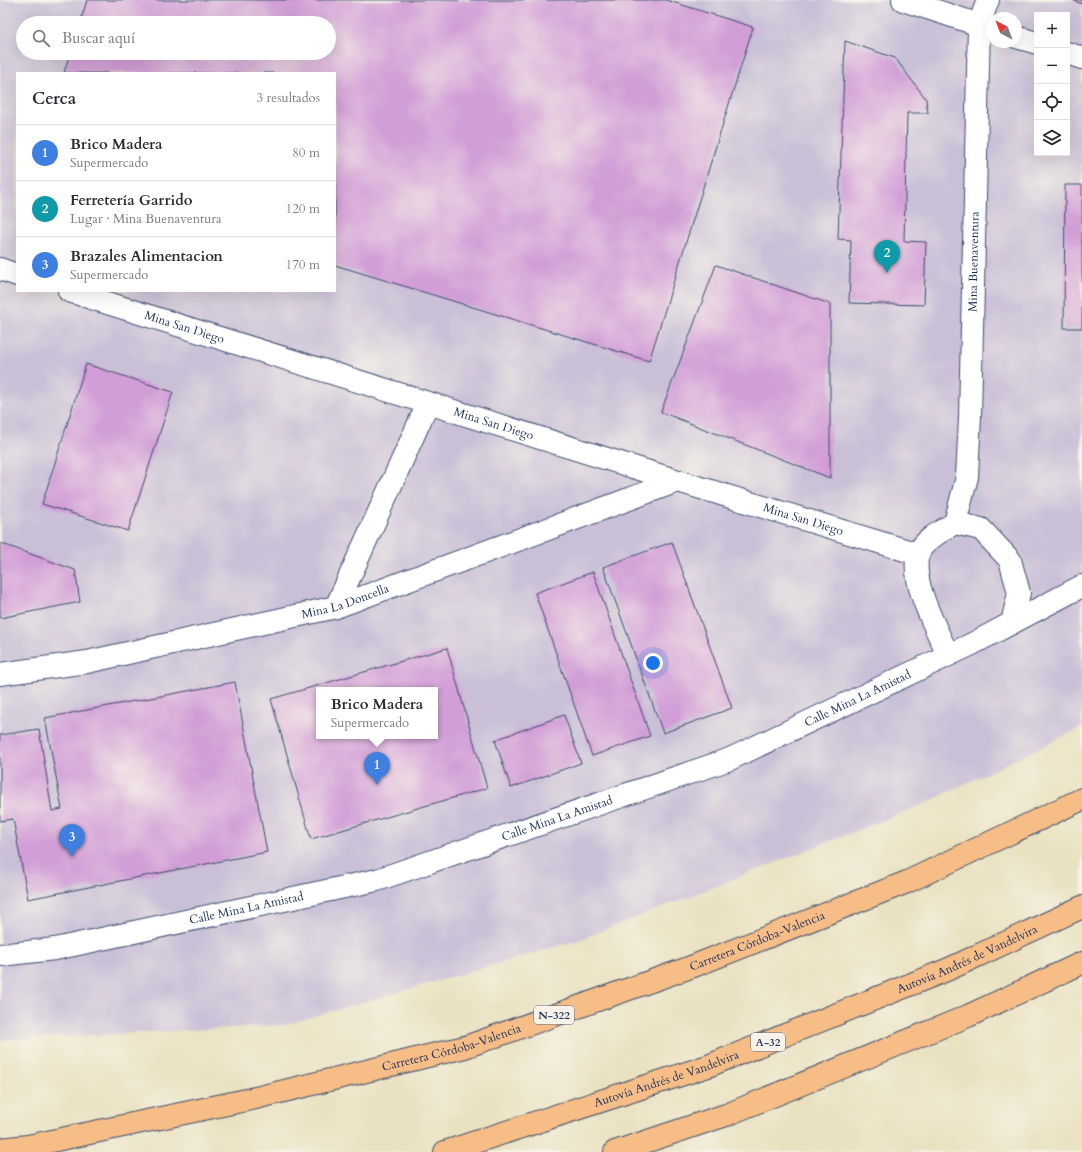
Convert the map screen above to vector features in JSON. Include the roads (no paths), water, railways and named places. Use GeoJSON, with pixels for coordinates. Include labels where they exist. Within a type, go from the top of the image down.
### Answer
{"type":"FeatureCollection","features":[{"type":"Feature","properties":{"kind":"highway","name":"Carretera Córdoba-Valencia"},"geometry":{"type":"LineString","coordinates":[[0,1149],[28,1146],[252,1099],[465,1047],[691,967],[907,882],[1082,799]]}},
{"type":"Feature","properties":{"kind":"highway","name":"Autovía Andrés de Vandelvira"},"geometry":{"type":"LineString","coordinates":[[444,1152],[708,1066],[949,969],[1082,907]]}},
{"type":"Feature","properties":{"kind":"highway"},"geometry":{"type":"LineString","coordinates":[[615,1152],[726,1115],[968,1016],[1082,963]]}},
{"type":"Feature","properties":{"kind":"street"},"geometry":{"type":"LineString","coordinates":[[903,0],[985,27]]}},
{"type":"Feature","properties":{"kind":"street","name":"Mina Buenaventura"},"geometry":{"type":"LineString","coordinates":[[955,523],[967,477],[985,27],[988,0]]}},
{"type":"Feature","properties":{"kind":"street"},"geometry":{"type":"LineString","coordinates":[[1022,39],[1034,42]]}},
{"type":"Feature","properties":{"kind":"street"},"geometry":{"type":"LineString","coordinates":[[1070,54],[1082,58]]}},
{"type":"Feature","properties":{"kind":"street"},"geometry":{"type":"LineString","coordinates":[[0,269],[16,275]]}},
{"type":"Feature","properties":{"kind":"street","name":"Mina San Diego"},"geometry":{"type":"LineString","coordinates":[[72,292],[678,481],[918,554]]}},
{"type":"Feature","properties":{"kind":"street"},"geometry":{"type":"LineString","coordinates":[[336,607],[428,403]]}},
{"type":"Feature","properties":{"kind":"street","name":"Mina La Doncella"},"geometry":{"type":"LineString","coordinates":[[0,674],[87,662],[336,607],[678,481]]}},
{"type":"Feature","properties":{"kind":"street"},"geometry":{"type":"LineString","coordinates":[[948,655],[918,583],[918,554],[931,537],[955,523],[981,529],[1010,560],[1019,593],[1012,623]]}},
{"type":"Feature","properties":{"kind":"street","name":"Calle Mina La Amistad"},"geometry":{"type":"LineString","coordinates":[[0,955],[55,949],[377,880],[730,759],[948,655],[1082,586]]}},
{"type":"Feature","properties":{"kind":"place","name":"Ferretería Garrido"},"geometry":{"type":"Point","coordinates":[887,273]}},
{"type":"Feature","properties":{"kind":"place","name":"Brico Madera"},"geometry":{"type":"Point","coordinates":[377,785]}},
{"type":"Feature","properties":{"kind":"place","name":"Brazales Alimentacion"},"geometry":{"type":"Point","coordinates":[72,857]}}]}
